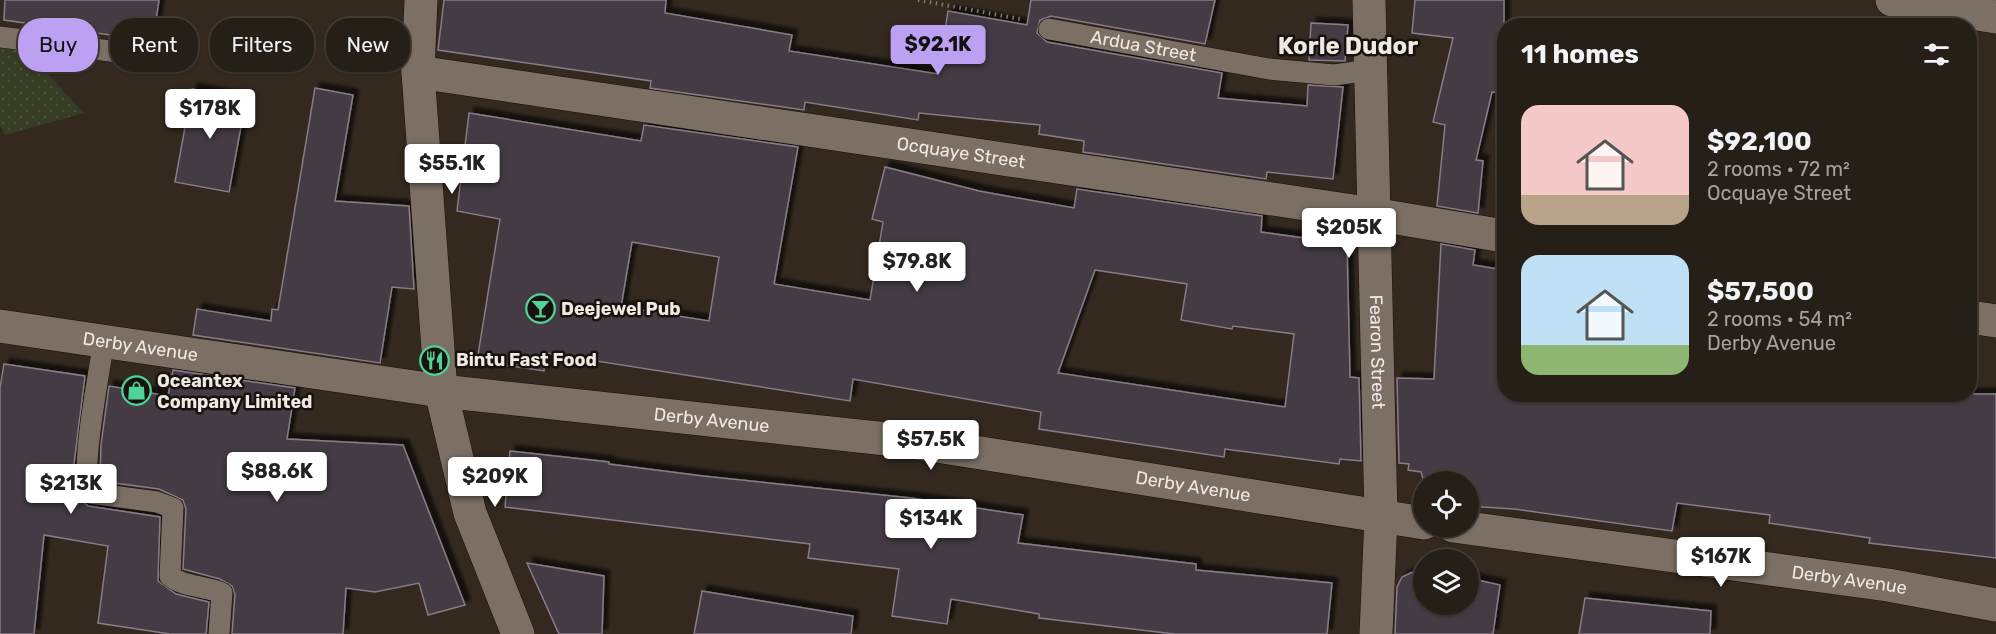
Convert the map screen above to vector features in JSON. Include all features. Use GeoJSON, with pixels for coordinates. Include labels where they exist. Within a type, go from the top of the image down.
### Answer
{"type":"FeatureCollection","features":[{"type":"Feature","properties":{"kind":"street"},"geometry":{"type":"LineString","coordinates":[[421,0],[418,72],[441,391],[470,513],[518,634]]}},
{"type":"Feature","properties":{"kind":"street","name":"Fearon Street"},"geometry":{"type":"LineString","coordinates":[[1369,0],[1381,517],[1376,634]]}},
{"type":"Feature","properties":{"kind":"street"},"geometry":{"type":"LineString","coordinates":[[1892,0],[1996,17]]}},
{"type":"Feature","properties":{"kind":"street","name":"Ocquaye Street"},"geometry":{"type":"LineString","coordinates":[[418,72],[1373,214],[1497,235]]}},
{"type":"Feature","properties":{"kind":"street"},"geometry":{"type":"LineString","coordinates":[[1977,318],[1996,321]]}},
{"type":"Feature","properties":{"kind":"street","name":"Derby Avenue"},"geometry":{"type":"LineString","coordinates":[[0,326],[441,391],[905,441],[1413,521]]}},
{"type":"Feature","properties":{"kind":"street","name":"Derby Avenue"},"geometry":{"type":"LineString","coordinates":[[1479,530],[1888,585],[1996,605]]}},
{"type":"Feature","properties":{"kind":"lane","name":"Ardua Street"},"geometry":{"type":"LineString","coordinates":[[1049,29],[1269,69],[1334,75],[1370,70]]}},
{"type":"Feature","properties":{"kind":"lane"},"geometry":{"type":"LineString","coordinates":[[0,37],[110,51]]}},
{"type":"Feature","properties":{"kind":"lane"},"geometry":{"type":"LineString","coordinates":[[104,341],[87,455],[86,487],[90,493],[157,502],[173,508],[170,576],[176,581],[210,588],[222,593],[219,634]]}},
{"type":"Feature","properties":{"kind":"path"},"geometry":{"type":"LineString","coordinates":[[918,0],[1025,19],[1049,29]]}},
{"type":"Feature","properties":{"kind":"green space"},"geometry":{"type":"Polygon","coordinates":[[[0,35],[18,42],[18,72],[46,72],[84,113],[5,135],[0,126],[0,35]]]}},
{"type":"Feature","properties":{"kind":"building"},"geometry":{"type":"Polygon","coordinates":[[[5,0],[159,0],[156,18],[110,18],[110,35],[98,33],[98,18],[18,18],[18,22],[4,20],[5,0]]]}},
{"type":"Feature","properties":{"kind":"building"},"geometry":{"type":"Polygon","coordinates":[[[444,0],[666,0],[665,13],[792,35],[789,51],[938,74],[948,11],[1027,25],[1031,0],[1215,0],[1205,44],[1051,16],[1040,20],[1037,33],[1047,42],[1222,73],[1218,98],[1307,106],[1308,85],[1343,87],[1333,179],[1267,172],[1266,179],[1083,152],[1084,141],[1039,134],[1040,125],[919,113],[918,120],[805,102],[804,110],[650,88],[651,81],[438,50],[444,0]]]}},
{"type":"Feature","properties":{"kind":"building"},"geometry":{"type":"Polygon","coordinates":[[[1415,0],[1504,0],[1504,18],[1497,18],[1497,92],[1492,92],[1476,160],[1483,161],[1478,213],[1437,206],[1445,125],[1433,122],[1453,38],[1412,33],[1415,0]]]}},
{"type":"Feature","properties":{"kind":"building"},"geometry":{"type":"Polygon","coordinates":[[[1311,23],[1348,25],[1345,61],[1309,60],[1311,23]]]}},
{"type":"Feature","properties":{"kind":"building"},"geometry":{"type":"Polygon","coordinates":[[[315,88],[353,95],[335,201],[409,206],[414,289],[392,287],[380,363],[193,335],[197,309],[271,321],[272,309],[278,310],[315,88]]]}},
{"type":"Feature","properties":{"kind":"building"},"geometry":{"type":"Polygon","coordinates":[[[192,89],[246,99],[229,192],[175,182],[192,89]]]}},
{"type":"Feature","properties":{"kind":"building"},"geometry":{"type":"Polygon","coordinates":[[[469,113],[641,141],[644,125],[798,147],[774,284],[870,300],[883,222],[872,219],[885,167],[979,191],[1074,208],[1077,189],[1262,216],[1261,232],[1347,244],[1350,377],[1359,378],[1361,461],[1340,459],[1339,464],[1225,449],[1224,457],[1039,429],[1041,412],[853,379],[850,401],[546,353],[544,371],[477,361],[500,219],[457,211],[469,113]],[[632,242],[621,307],[709,321],[719,257],[632,242]],[[1095,270],[1058,373],[1285,407],[1294,334],[1233,326],[1232,329],[1181,320],[1187,284],[1095,270]]]}},
{"type":"Feature","properties":{"kind":"building"},"geometry":{"type":"Polygon","coordinates":[[[1441,244],[1475,250],[1473,265],[1497,269],[1497,402],[1977,402],[1977,394],[1996,394],[1996,558],[1869,543],[1870,538],[1769,523],[1770,515],[1677,503],[1672,531],[1514,509],[1479,507],[1479,471],[1414,471],[1408,470],[1409,464],[1399,463],[1397,378],[1434,379],[1441,244]]]}},
{"type":"Feature","properties":{"kind":"building"},"geometry":{"type":"Polygon","coordinates":[[[4,364],[85,376],[74,464],[78,497],[88,506],[160,517],[158,581],[176,594],[209,602],[206,634],[170,634],[98,623],[108,546],[44,535],[34,634],[0,634],[0,388],[4,364]]]}},
{"type":"Feature","properties":{"kind":"building"},"geometry":{"type":"Polygon","coordinates":[[[173,370],[295,388],[287,439],[403,445],[465,605],[428,615],[419,583],[375,592],[346,588],[343,634],[232,634],[235,594],[232,586],[220,579],[183,569],[186,509],[183,500],[159,489],[100,481],[101,445],[109,386],[168,396],[173,370]]]}},
{"type":"Feature","properties":{"kind":"building"},"geometry":{"type":"Polygon","coordinates":[[[510,451],[609,462],[609,464],[703,476],[911,498],[1023,515],[1018,543],[1196,564],[1196,570],[1332,583],[1327,634],[1175,634],[1039,618],[1039,614],[951,599],[947,624],[892,616],[899,569],[808,558],[810,544],[505,507],[510,451]]]}},
{"type":"Feature","properties":{"kind":"building"},"geometry":{"type":"Polygon","coordinates":[[[527,563],[604,576],[602,634],[559,634],[527,563]]]}},
{"type":"Feature","properties":{"kind":"building"},"geometry":{"type":"Polygon","coordinates":[[[1413,572],[1413,615],[1479,615],[1479,580],[1500,585],[1493,634],[1395,634],[1397,587],[1402,577],[1413,572]]]}},
{"type":"Feature","properties":{"kind":"building"},"geometry":{"type":"Polygon","coordinates":[[[702,591],[853,616],[851,634],[694,634],[702,591]]]}},
{"type":"Feature","properties":{"kind":"building"},"geometry":{"type":"Polygon","coordinates":[[[1585,598],[1711,611],[1710,634],[1579,634],[1585,598]]]}},
{"type":"Feature","properties":{"kind":"place","name":"Deejewel Pub"},"geometry":{"type":"Point","coordinates":[540,309]}},
{"type":"Feature","properties":{"kind":"place","name":"Bintu Fast Food"},"geometry":{"type":"Point","coordinates":[435,360]}},
{"type":"Feature","properties":{"kind":"place","name":"Oceantex Company Limited"},"geometry":{"type":"Point","coordinates":[136,391]}},
{"type":"Feature","properties":{"kind":"district","name":"Korle Dudor"},"geometry":{"type":"Point","coordinates":[1348,46]}}]}
